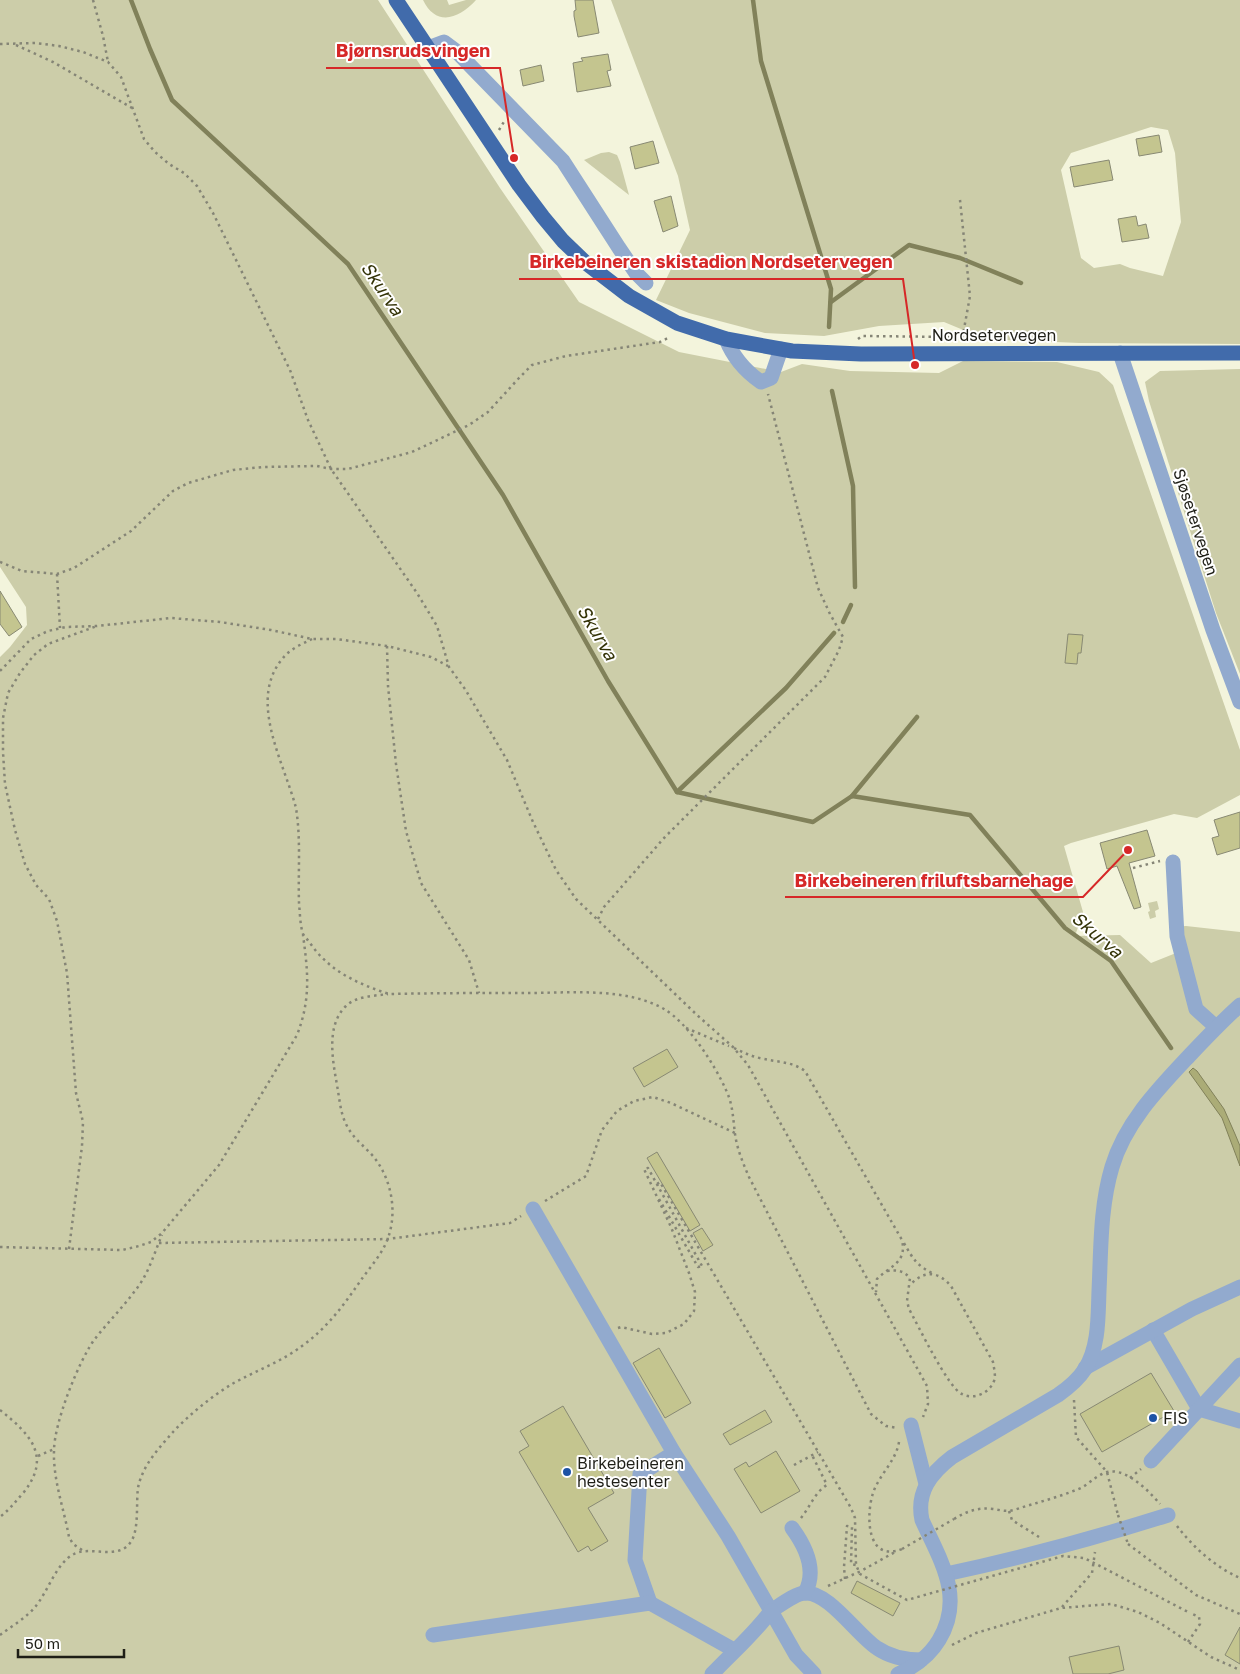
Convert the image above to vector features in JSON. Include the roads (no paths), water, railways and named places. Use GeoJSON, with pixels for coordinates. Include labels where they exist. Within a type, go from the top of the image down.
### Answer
{"type":"FeatureCollection","features":[{"type":"Feature","properties":{"kind":"main road","name":"Nordsetervegen"},"geometry":{"type":"LineString","coordinates":[[396,0],[491,143],[543,217],[563,241],[586,263],[629,296],[677,323],[726,339],[782,349],[861,354],[1240,353]]}},
{"type":"Feature","properties":{"kind":"street"},"geometry":{"type":"LineString","coordinates":[[428,48],[444,42],[456,52],[563,161],[636,273],[646,283]]}},
{"type":"Feature","properties":{"kind":"street"},"geometry":{"type":"LineString","coordinates":[[726,339],[731,352],[749,374],[761,382],[771,378],[782,349]]}},
{"type":"Feature","properties":{"kind":"street","name":"Sjøsetervegen"},"geometry":{"type":"LineString","coordinates":[[1120,353],[1213,630],[1240,702]]}},
{"type":"Feature","properties":{"kind":"street"},"geometry":{"type":"LineString","coordinates":[[1172,862],[1177,936],[1196,1009],[1216,1028]]}},
{"type":"Feature","properties":{"kind":"street"},"geometry":{"type":"LineString","coordinates":[[898,1674],[908,1670],[934,1647],[949,1619],[951,1601],[946,1574],[922,1520],[920,1511],[922,1493],[926,1484],[938,1468],[952,1457],[1058,1395],[1074,1384],[1085,1368],[1092,1353],[1097,1326],[1102,1228],[1106,1193],[1112,1167],[1121,1142],[1144,1106],[1216,1028],[1239,1007]]}},
{"type":"Feature","properties":{"kind":"street"},"geometry":{"type":"LineString","coordinates":[[533,1209],[674,1453],[728,1536],[796,1656],[814,1674]]}},
{"type":"Feature","properties":{"kind":"street"},"geometry":{"type":"LineString","coordinates":[[1085,1368],[1192,1309],[1240,1287]]}},
{"type":"Feature","properties":{"kind":"street"},"geometry":{"type":"LineString","coordinates":[[1153,1330],[1199,1409],[1240,1421]]}},
{"type":"Feature","properties":{"kind":"street"},"geometry":{"type":"LineString","coordinates":[[1151,1461],[1240,1365]]}},
{"type":"Feature","properties":{"kind":"street"},"geometry":{"type":"LineString","coordinates":[[911,1425],[926,1484]]}},
{"type":"Feature","properties":{"kind":"street"},"geometry":{"type":"LineString","coordinates":[[650,1603],[635,1560],[640,1474],[674,1453]]}},
{"type":"Feature","properties":{"kind":"street"},"geometry":{"type":"LineString","coordinates":[[946,1574],[1003,1562],[1168,1515]]}},
{"type":"Feature","properties":{"kind":"street"},"geometry":{"type":"LineString","coordinates":[[712,1674],[761,1625],[771,1611],[805,1592],[810,1584],[811,1571],[807,1554],[799,1537],[792,1528]]}},
{"type":"Feature","properties":{"kind":"street"},"geometry":{"type":"LineString","coordinates":[[805,1592],[818,1596],[836,1608],[858,1633],[877,1648],[905,1660],[921,1660]]}},
{"type":"Feature","properties":{"kind":"street"},"geometry":{"type":"LineString","coordinates":[[433,1634],[650,1603],[734,1650]]}},
{"type":"Feature","properties":{"kind":"waterway","name":"Skurva"},"geometry":{"type":"LineString","coordinates":[[131,0],[172,100],[348,264],[503,495],[608,681],[677,792],[813,822],[852,796],[970,815],[1065,928],[1111,961],[1171,1048]]}},
{"type":"Feature","properties":{"kind":"waterway"},"geometry":{"type":"LineString","coordinates":[[753,0],[761,61],[831,289],[829,327]]}},
{"type":"Feature","properties":{"kind":"waterway"},"geometry":{"type":"LineString","coordinates":[[831,302],[909,245],[960,258],[1021,283]]}},
{"type":"Feature","properties":{"kind":"waterway"},"geometry":{"type":"LineString","coordinates":[[832,391],[853,486],[855,587]]}},
{"type":"Feature","properties":{"kind":"waterway"},"geometry":{"type":"LineString","coordinates":[[843,622],[851,605]]}},
{"type":"Feature","properties":{"kind":"waterway"},"geometry":{"type":"LineString","coordinates":[[677,792],[786,688],[834,633]]}},
{"type":"Feature","properties":{"kind":"waterway"},"geometry":{"type":"LineString","coordinates":[[852,796],[917,717]]}},
{"type":"Feature","properties":{"kind":"place","name":"Bjørnsrudsvingen"},"geometry":{"type":"Point","coordinates":[514,158]}},
{"type":"Feature","properties":{"kind":"place","name":"Birkebeineren skistadion Nordsetervegen"},"geometry":{"type":"Point","coordinates":[915,365]}},
{"type":"Feature","properties":{"kind":"place","name":"Birkebeineren friluftsbarnehage"},"geometry":{"type":"Point","coordinates":[1128,850]}},
{"type":"Feature","properties":{"kind":"place","name":"FIS"},"geometry":{"type":"Point","coordinates":[1153,1418]}},
{"type":"Feature","properties":{"kind":"place","name":"Birkebeineren hestesenter"},"geometry":{"type":"Point","coordinates":[567,1472]}}]}
